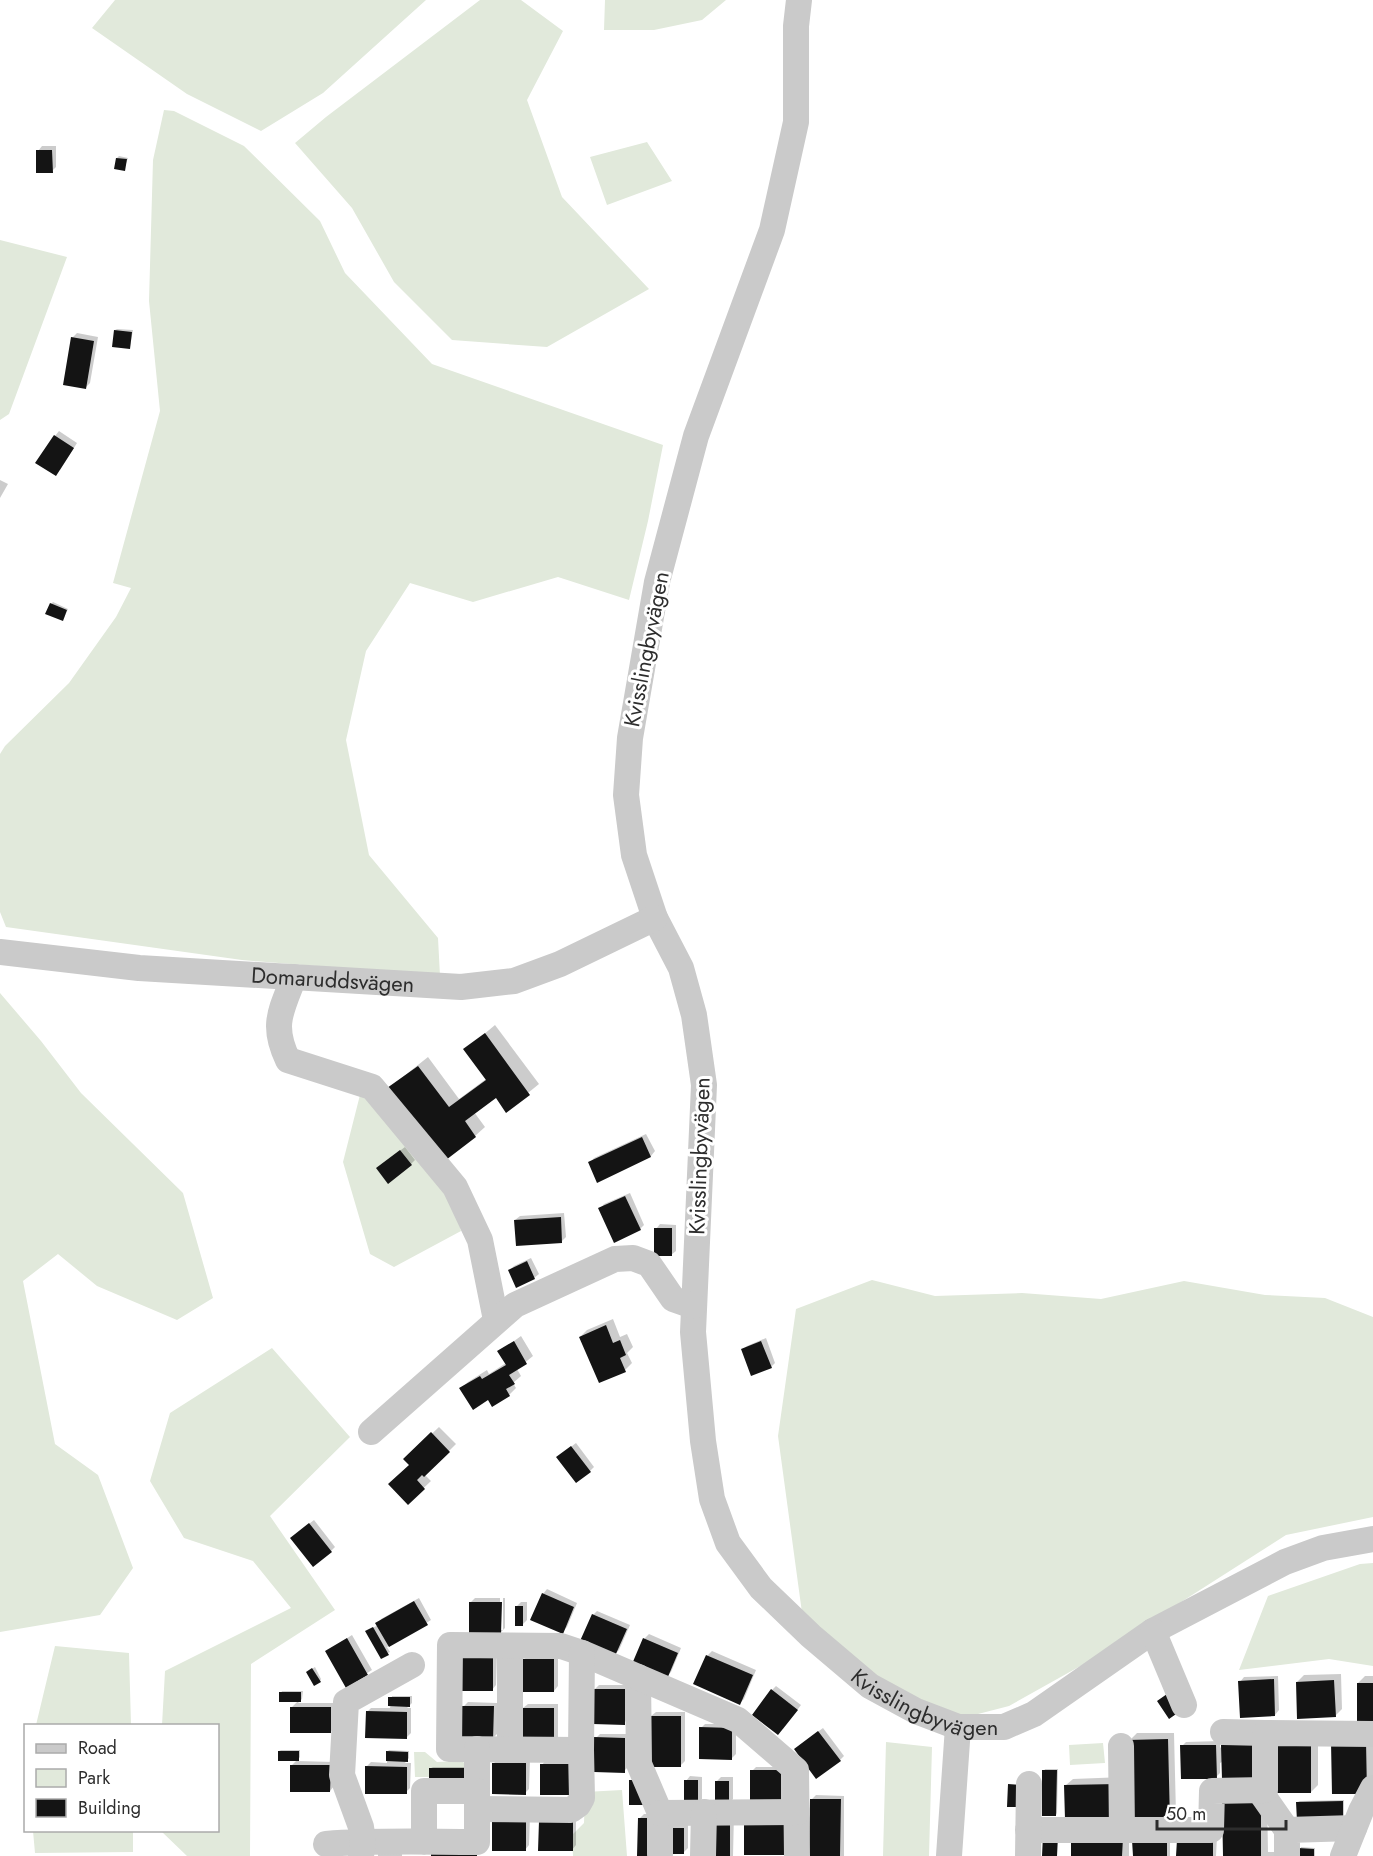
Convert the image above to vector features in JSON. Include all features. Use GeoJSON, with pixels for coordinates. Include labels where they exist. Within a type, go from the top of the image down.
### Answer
{"type":"FeatureCollection","features":[{"type":"Feature","properties":{"kind":"street","name":"Kvisslingbyvägen"},"geometry":{"type":"LineString","coordinates":[[799,0],[796,26],[796,122],[772,231],[696,436],[657,582],[630,738],[626,795],[634,855],[655,918],[681,968],[694,1015],[704,1085],[693,1332],[703,1442],[712,1499],[728,1543],[761,1588],[811,1636],[870,1686],[916,1711],[958,1727],[1005,1727],[1034,1714],[1153,1631],[1285,1562],[1323,1548],[1373,1539]]}},
{"type":"Feature","properties":{"kind":"street","name":"Domaruddsvägen"},"geometry":{"type":"LineString","coordinates":[[0,952],[140,968],[461,987],[514,981],[560,964],[655,918]]}},
{"type":"Feature","properties":{"kind":"street"},"geometry":{"type":"LineString","coordinates":[[294,977],[278,1017],[281,1046],[288,1060],[372,1087],[455,1187],[480,1240],[496,1320]]}},
{"type":"Feature","properties":{"kind":"street"},"geometry":{"type":"LineString","coordinates":[[371,1432],[515,1305],[615,1259],[633,1258],[649,1264],[673,1299],[693,1306]]}},
{"type":"Feature","properties":{"kind":"street"},"geometry":{"type":"LineString","coordinates":[[1153,1631],[1184,1705]]}},
{"type":"Feature","properties":{"kind":"street"},"geometry":{"type":"LineString","coordinates":[[581,1750],[449,1749],[450,1645],[561,1646],[738,1720],[796,1770],[797,1856]]}},
{"type":"Feature","properties":{"kind":"street"},"geometry":{"type":"LineString","coordinates":[[510,1646],[510,1749]]}},
{"type":"Feature","properties":{"kind":"street"},"geometry":{"type":"LineString","coordinates":[[424,1842],[424,1791],[477,1800],[572,1810],[578,1805],[582,1798],[582,1653]]}},
{"type":"Feature","properties":{"kind":"street"},"geometry":{"type":"LineString","coordinates":[[362,1849],[361,1827],[342,1775],[346,1702],[412,1665]]}},
{"type":"Feature","properties":{"kind":"street"},"geometry":{"type":"LineString","coordinates":[[638,1677],[639,1764],[660,1812],[660,1854]]}},
{"type":"Feature","properties":{"kind":"street"},"geometry":{"type":"LineString","coordinates":[[949,1856],[958,1727]]}},
{"type":"Feature","properties":{"kind":"street"},"geometry":{"type":"LineString","coordinates":[[1223,1732],[1373,1734]]}},
{"type":"Feature","properties":{"kind":"street"},"geometry":{"type":"LineString","coordinates":[[1028,1830],[1211,1830],[1212,1791],[1265,1790],[1265,1733]]}},
{"type":"Feature","properties":{"kind":"street"},"geometry":{"type":"LineString","coordinates":[[1121,1746],[1122,1830]]}},
{"type":"Feature","properties":{"kind":"street"},"geometry":{"type":"LineString","coordinates":[[327,1844],[362,1849],[424,1842],[477,1842],[477,1749]]}},
{"type":"Feature","properties":{"kind":"street"},"geometry":{"type":"LineString","coordinates":[[1028,1856],[1029,1784]]}},
{"type":"Feature","properties":{"kind":"street"},"geometry":{"type":"LineString","coordinates":[[1343,1856],[1373,1788]]}},
{"type":"Feature","properties":{"kind":"street"},"geometry":{"type":"LineString","coordinates":[[1259,1790],[1287,1830],[1287,1856]]}},
{"type":"Feature","properties":{"kind":"street"},"geometry":{"type":"LineString","coordinates":[[660,1812],[797,1812]]}},
{"type":"Feature","properties":{"kind":"street"},"geometry":{"type":"LineString","coordinates":[[703,1856],[704,1812]]}},
{"type":"Feature","properties":{"kind":"street"},"geometry":{"type":"LineString","coordinates":[[1287,1830],[1354,1828]]}},
{"type":"Feature","properties":{"kind":"green space"},"geometry":{"type":"Polygon","coordinates":[[[115,0],[426,0],[323,93],[261,131],[187,94],[92,28],[115,0]]]}},
{"type":"Feature","properties":{"kind":"green space"},"geometry":{"type":"Polygon","coordinates":[[[480,0],[521,0],[563,31],[527,100],[562,197],[649,289],[547,347],[452,340],[394,282],[352,208],[295,143],[480,0]]]}},
{"type":"Feature","properties":{"kind":"green space"},"geometry":{"type":"Polygon","coordinates":[[[605,0],[726,0],[702,20],[654,30],[604,30],[605,0]]]}},
{"type":"Feature","properties":{"kind":"green space"},"geometry":{"type":"Polygon","coordinates":[[[164,110],[174,111],[244,146],[320,221],[345,273],[432,364],[663,445],[629,600],[558,577],[473,602],[410,583],[366,651],[346,740],[369,855],[438,938],[440,976],[242,960],[6,927],[0,912],[0,754],[5,746],[69,683],[116,617],[131,588],[113,583],[160,411],[149,301],[153,160],[164,110]]]}},
{"type":"Feature","properties":{"kind":"green space"},"geometry":{"type":"Polygon","coordinates":[[[647,142],[672,181],[607,205],[590,157],[647,142]]]}},
{"type":"Feature","properties":{"kind":"green space"},"geometry":{"type":"Polygon","coordinates":[[[0,240],[67,257],[9,414],[0,420],[0,240]]]}},
{"type":"Feature","properties":{"kind":"green space"},"geometry":{"type":"Polygon","coordinates":[[[0,993],[81,1093],[183,1193],[213,1298],[177,1320],[97,1286],[58,1254],[23,1281],[55,1444],[98,1475],[133,1568],[100,1615],[0,1632],[0,993]]]}},
{"type":"Feature","properties":{"kind":"green space"},"geometry":{"type":"Polygon","coordinates":[[[361,1091],[450,1191],[461,1231],[394,1267],[370,1254],[343,1162],[361,1091]]]}},
{"type":"Feature","properties":{"kind":"green space"},"geometry":{"type":"Polygon","coordinates":[[[872,1280],[935,1296],[1022,1293],[1101,1299],[1184,1281],[1265,1295],[1325,1298],[1373,1317],[1373,1517],[1286,1535],[1084,1664],[1009,1706],[947,1722],[890,1694],[803,1620],[778,1436],[796,1309],[872,1280]]]}},
{"type":"Feature","properties":{"kind":"green space"},"geometry":{"type":"Polygon","coordinates":[[[272,1348],[350,1437],[270,1516],[335,1610],[251,1664],[250,1856],[187,1856],[162,1832],[219,1832],[219,1724],[162,1724],[165,1671],[291,1608],[253,1561],[184,1538],[150,1481],[170,1413],[272,1348]]]}},
{"type":"Feature","properties":{"kind":"green space"},"geometry":{"type":"Polygon","coordinates":[[[1373,1563],[1373,1666],[1329,1659],[1239,1670],[1268,1596],[1360,1564],[1373,1563]]]}},
{"type":"Feature","properties":{"kind":"green space"},"geometry":{"type":"Polygon","coordinates":[[[55,1646],[129,1653],[131,1724],[36,1724],[55,1646]]]}},
{"type":"Feature","properties":{"kind":"green space"},"geometry":{"type":"Polygon","coordinates":[[[886,1742],[932,1747],[929,1856],[883,1856],[886,1742]]]}},
{"type":"Feature","properties":{"kind":"green space"},"geometry":{"type":"Polygon","coordinates":[[[1103,1743],[1105,1763],[1070,1765],[1069,1745],[1103,1743]]]}},
{"type":"Feature","properties":{"kind":"green space"},"geometry":{"type":"Polygon","coordinates":[[[414,1752],[425,1752],[437,1762],[460,1761],[465,1763],[467,1777],[415,1777],[414,1752]]]}},
{"type":"Feature","properties":{"kind":"green space"},"geometry":{"type":"Polygon","coordinates":[[[622,1790],[627,1856],[573,1856],[572,1835],[584,1823],[585,1792],[622,1790]]]}},
{"type":"Feature","properties":{"kind":"green space"},"geometry":{"type":"Polygon","coordinates":[[[33,1832],[133,1832],[133,1852],[35,1853],[33,1832]]]}},
{"type":"Feature","properties":{"kind":"building"},"geometry":{"type":"Polygon","coordinates":[[[36,150],[52,150],[53,173],[36,173],[36,150]]]}},
{"type":"Feature","properties":{"kind":"building"},"geometry":{"type":"Polygon","coordinates":[[[116,158],[127,159],[125,171],[114,169],[116,158]]]}},
{"type":"Feature","properties":{"kind":"building"},"geometry":{"type":"Polygon","coordinates":[[[114,330],[132,332],[130,349],[112,347],[114,330]]]}},
{"type":"Feature","properties":{"kind":"building"},"geometry":{"type":"Polygon","coordinates":[[[71,337],[94,341],[86,389],[63,385],[71,337]]]}},
{"type":"Feature","properties":{"kind":"building"},"geometry":{"type":"Polygon","coordinates":[[[54,435],[74,448],[56,476],[35,463],[54,435]]]}},
{"type":"Feature","properties":{"kind":"building"},"geometry":{"type":"Polygon","coordinates":[[[50,603],[67,610],[63,621],[45,614],[50,603]]]}},
{"type":"Feature","properties":{"kind":"building"},"geometry":{"type":"Polygon","coordinates":[[[485,1033],[530,1095],[506,1113],[496,1098],[465,1121],[476,1137],[442,1163],[387,1088],[418,1066],[449,1107],[486,1080],[463,1049],[485,1033]]]}},
{"type":"Feature","properties":{"kind":"building"},"geometry":{"type":"Polygon","coordinates":[[[642,1137],[651,1157],[597,1183],[588,1162],[642,1137]]]}},
{"type":"Feature","properties":{"kind":"building"},"geometry":{"type":"Polygon","coordinates":[[[400,1150],[412,1165],[388,1184],[376,1168],[400,1150]]]}},
{"type":"Feature","properties":{"kind":"building"},"geometry":{"type":"Polygon","coordinates":[[[625,1196],[641,1230],[614,1243],[598,1208],[625,1196]]]}},
{"type":"Feature","properties":{"kind":"building"},"geometry":{"type":"Polygon","coordinates":[[[561,1217],[562,1243],[516,1246],[514,1220],[561,1217]]]}},
{"type":"Feature","properties":{"kind":"building"},"geometry":{"type":"Polygon","coordinates":[[[654,1228],[672,1228],[672,1256],[654,1256],[654,1228]]]}},
{"type":"Feature","properties":{"kind":"building"},"geometry":{"type":"Polygon","coordinates":[[[527,1261],[535,1279],[516,1288],[508,1270],[527,1261]]]}},
{"type":"Feature","properties":{"kind":"building"},"geometry":{"type":"Polygon","coordinates":[[[606,1325],[613,1343],[620,1340],[626,1355],[620,1358],[626,1372],[599,1383],[579,1337],[606,1325]]]}},
{"type":"Feature","properties":{"kind":"building"},"geometry":{"type":"Polygon","coordinates":[[[514,1341],[527,1364],[509,1375],[515,1384],[506,1389],[510,1396],[492,1407],[488,1400],[473,1410],[459,1388],[480,1376],[482,1379],[506,1365],[497,1351],[514,1341]]]}},
{"type":"Feature","properties":{"kind":"building"},"geometry":{"type":"Polygon","coordinates":[[[761,1341],[772,1368],[751,1376],[741,1349],[761,1341]]]}},
{"type":"Feature","properties":{"kind":"building"},"geometry":{"type":"Polygon","coordinates":[[[431,1432],[450,1452],[424,1477],[422,1475],[417,1480],[425,1489],[408,1505],[388,1484],[409,1465],[403,1459],[431,1432]]]}},
{"type":"Feature","properties":{"kind":"building"},"geometry":{"type":"Polygon","coordinates":[[[571,1446],[591,1472],[576,1483],[556,1457],[571,1446]]]}},
{"type":"Feature","properties":{"kind":"building"},"geometry":{"type":"Polygon","coordinates":[[[309,1523],[332,1552],[313,1567],[290,1538],[309,1523]]]}},
{"type":"Feature","properties":{"kind":"building"},"geometry":{"type":"Polygon","coordinates":[[[542,1593],[574,1607],[563,1634],[530,1620],[542,1593]]]}},
{"type":"Feature","properties":{"kind":"building"},"geometry":{"type":"Polygon","coordinates":[[[414,1601],[428,1625],[389,1647],[375,1623],[414,1601]]]}},
{"type":"Feature","properties":{"kind":"building"},"geometry":{"type":"Polygon","coordinates":[[[469,1602],[502,1602],[501,1634],[469,1633],[469,1602]]]}},
{"type":"Feature","properties":{"kind":"building"},"geometry":{"type":"Polygon","coordinates":[[[515,1606],[523,1606],[523,1626],[515,1626],[515,1606]]]}},
{"type":"Feature","properties":{"kind":"building"},"geometry":{"type":"Polygon","coordinates":[[[592,1614],[627,1629],[615,1656],[580,1641],[592,1614]]]}},
{"type":"Feature","properties":{"kind":"building"},"geometry":{"type":"Polygon","coordinates":[[[373,1627],[389,1655],[381,1659],[365,1631],[373,1627]]]}},
{"type":"Feature","properties":{"kind":"building"},"geometry":{"type":"Polygon","coordinates":[[[347,1638],[368,1675],[346,1688],[325,1651],[347,1638]]]}},
{"type":"Feature","properties":{"kind":"building"},"geometry":{"type":"Polygon","coordinates":[[[643,1638],[678,1653],[667,1679],[632,1664],[643,1638]]]}},
{"type":"Feature","properties":{"kind":"building"},"geometry":{"type":"Polygon","coordinates":[[[706,1655],[753,1675],[740,1705],[693,1684],[706,1655]]]}},
{"type":"Feature","properties":{"kind":"building"},"geometry":{"type":"Polygon","coordinates":[[[462,1657],[493,1657],[493,1691],[461,1691],[462,1657]]]}},
{"type":"Feature","properties":{"kind":"building"},"geometry":{"type":"Polygon","coordinates":[[[522,1659],[554,1659],[554,1692],[522,1692],[522,1659]]]}},
{"type":"Feature","properties":{"kind":"building"},"geometry":{"type":"Polygon","coordinates":[[[312,1668],[321,1682],[314,1686],[306,1672],[312,1668]]]}},
{"type":"Feature","properties":{"kind":"building"},"geometry":{"type":"Polygon","coordinates":[[[1274,1679],[1275,1716],[1240,1718],[1238,1681],[1274,1679]]]}},
{"type":"Feature","properties":{"kind":"building"},"geometry":{"type":"Polygon","coordinates":[[[1334,1680],[1336,1717],[1297,1719],[1296,1682],[1334,1680]]]}},
{"type":"Feature","properties":{"kind":"building"},"geometry":{"type":"Polygon","coordinates":[[[1357,1683],[1373,1683],[1373,1721],[1357,1721],[1357,1683]]]}},
{"type":"Feature","properties":{"kind":"building"},"geometry":{"type":"Polygon","coordinates":[[[594,1689],[625,1689],[625,1725],[593,1724],[594,1689]]]}},
{"type":"Feature","properties":{"kind":"building"},"geometry":{"type":"Polygon","coordinates":[[[771,1689],[798,1710],[778,1735],[752,1715],[771,1689]]]}},
{"type":"Feature","properties":{"kind":"building"},"geometry":{"type":"Polygon","coordinates":[[[279,1692],[301,1692],[301,1702],[279,1702],[279,1692]]]}},
{"type":"Feature","properties":{"kind":"building"},"geometry":{"type":"Polygon","coordinates":[[[1167,1694],[1179,1712],[1169,1719],[1157,1701],[1167,1694]]]}},
{"type":"Feature","properties":{"kind":"building"},"geometry":{"type":"Polygon","coordinates":[[[388,1697],[410,1697],[410,1707],[388,1706],[388,1697]]]}},
{"type":"Feature","properties":{"kind":"building"},"geometry":{"type":"Polygon","coordinates":[[[462,1706],[494,1706],[493,1740],[462,1740],[462,1706]]]}},
{"type":"Feature","properties":{"kind":"building"},"geometry":{"type":"Polygon","coordinates":[[[290,1707],[331,1707],[331,1733],[290,1733],[290,1707]]]}},
{"type":"Feature","properties":{"kind":"building"},"geometry":{"type":"Polygon","coordinates":[[[522,1708],[554,1708],[554,1742],[522,1742],[522,1708]]]}},
{"type":"Feature","properties":{"kind":"building"},"geometry":{"type":"Polygon","coordinates":[[[366,1711],[407,1712],[407,1739],[365,1738],[366,1711]]]}},
{"type":"Feature","properties":{"kind":"building"},"geometry":{"type":"Polygon","coordinates":[[[650,1716],[681,1716],[681,1767],[649,1767],[650,1716]]]}},
{"type":"Feature","properties":{"kind":"building"},"geometry":{"type":"Polygon","coordinates":[[[699,1727],[732,1728],[732,1760],[699,1759],[699,1727]]]}},
{"type":"Feature","properties":{"kind":"building"},"geometry":{"type":"Polygon","coordinates":[[[818,1731],[841,1761],[816,1779],[794,1749],[818,1731]]]}},
{"type":"Feature","properties":{"kind":"building"},"geometry":{"type":"Polygon","coordinates":[[[594,1737],[625,1738],[625,1773],[594,1772],[594,1737]]]}},
{"type":"Feature","properties":{"kind":"building"},"geometry":{"type":"Polygon","coordinates":[[[1168,1739],[1170,1822],[1130,1823],[1128,1740],[1168,1739]]]}},
{"type":"Feature","properties":{"kind":"building"},"geometry":{"type":"Polygon","coordinates":[[[1271,1741],[1311,1741],[1311,1793],[1271,1793],[1271,1741]]]}},
{"type":"Feature","properties":{"kind":"building"},"geometry":{"type":"Polygon","coordinates":[[[1366,1741],[1367,1794],[1332,1794],[1331,1742],[1366,1741]]]}},
{"type":"Feature","properties":{"kind":"building"},"geometry":{"type":"Polygon","coordinates":[[[1258,1744],[1259,1778],[1222,1779],[1221,1745],[1258,1744]]]}},
{"type":"Feature","properties":{"kind":"building"},"geometry":{"type":"Polygon","coordinates":[[[1180,1745],[1216,1745],[1217,1779],[1181,1779],[1180,1745]]]}},
{"type":"Feature","properties":{"kind":"building"},"geometry":{"type":"Polygon","coordinates":[[[278,1751],[299,1751],[299,1761],[278,1761],[278,1751]]]}},
{"type":"Feature","properties":{"kind":"building"},"geometry":{"type":"Polygon","coordinates":[[[386,1751],[408,1752],[408,1762],[386,1761],[386,1751]]]}},
{"type":"Feature","properties":{"kind":"building"},"geometry":{"type":"Polygon","coordinates":[[[492,1763],[526,1763],[526,1795],[492,1794],[492,1763]]]}},
{"type":"Feature","properties":{"kind":"building"},"geometry":{"type":"Polygon","coordinates":[[[540,1764],[573,1764],[573,1795],[540,1795],[540,1764]]]}},
{"type":"Feature","properties":{"kind":"building"},"geometry":{"type":"Polygon","coordinates":[[[290,1765],[331,1765],[330,1792],[290,1792],[290,1765]]]}},
{"type":"Feature","properties":{"kind":"building"},"geometry":{"type":"Polygon","coordinates":[[[365,1766],[407,1767],[407,1794],[365,1794],[365,1766]]]}},
{"type":"Feature","properties":{"kind":"building"},"geometry":{"type":"Polygon","coordinates":[[[429,1768],[469,1768],[469,1783],[429,1783],[429,1768]]]}},
{"type":"Feature","properties":{"kind":"building"},"geometry":{"type":"Polygon","coordinates":[[[750,1770],[781,1770],[781,1805],[750,1804],[750,1770]]]}},
{"type":"Feature","properties":{"kind":"building"},"geometry":{"type":"Polygon","coordinates":[[[1042,1770],[1057,1770],[1056,1816],[1042,1816],[1042,1770]]]}},
{"type":"Feature","properties":{"kind":"building"},"geometry":{"type":"Polygon","coordinates":[[[629,1780],[644,1780],[644,1805],[629,1805],[629,1780]]]}},
{"type":"Feature","properties":{"kind":"building"},"geometry":{"type":"Polygon","coordinates":[[[684,1780],[698,1780],[698,1805],[684,1805],[684,1780]]]}},
{"type":"Feature","properties":{"kind":"building"},"geometry":{"type":"Polygon","coordinates":[[[715,1781],[729,1781],[729,1805],[715,1805],[715,1781]]]}},
{"type":"Feature","properties":{"kind":"building"},"geometry":{"type":"Polygon","coordinates":[[[1008,1784],[1024,1785],[1023,1807],[1007,1807],[1008,1784]]]}},
{"type":"Feature","properties":{"kind":"building"},"geometry":{"type":"Polygon","coordinates":[[[1118,1784],[1118,1817],[1065,1819],[1064,1785],[1118,1784]]]}},
{"type":"Feature","properties":{"kind":"building"},"geometry":{"type":"Polygon","coordinates":[[[810,1799],[841,1799],[840,1856],[809,1856],[810,1799]]]}},
{"type":"Feature","properties":{"kind":"building"},"geometry":{"type":"Polygon","coordinates":[[[1261,1801],[1261,1856],[1223,1856],[1222,1802],[1261,1801]]]}},
{"type":"Feature","properties":{"kind":"building"},"geometry":{"type":"Polygon","coordinates":[[[1343,1801],[1343,1820],[1297,1821],[1296,1802],[1343,1801]]]}},
{"type":"Feature","properties":{"kind":"building"},"geometry":{"type":"Polygon","coordinates":[[[638,1818],[652,1818],[652,1856],[637,1856],[638,1818]]]}},
{"type":"Feature","properties":{"kind":"building"},"geometry":{"type":"Polygon","coordinates":[[[714,1818],[730,1818],[730,1856],[714,1856],[714,1818]]]}},
{"type":"Feature","properties":{"kind":"building"},"geometry":{"type":"Polygon","coordinates":[[[492,1820],[526,1820],[526,1851],[492,1851],[492,1820]]]}},
{"type":"Feature","properties":{"kind":"building"},"geometry":{"type":"Polygon","coordinates":[[[539,1821],[573,1821],[573,1851],[538,1851],[539,1821]]]}},
{"type":"Feature","properties":{"kind":"building"},"geometry":{"type":"Polygon","coordinates":[[[744,1823],[794,1824],[793,1855],[744,1855],[744,1823]]]}},
{"type":"Feature","properties":{"kind":"building"},"geometry":{"type":"Polygon","coordinates":[[[668,1828],[684,1828],[684,1854],[668,1854],[668,1828]]]}},
{"type":"Feature","properties":{"kind":"building"},"geometry":{"type":"Polygon","coordinates":[[[1043,1835],[1058,1836],[1057,1856],[1042,1856],[1043,1835]]]}},
{"type":"Feature","properties":{"kind":"building"},"geometry":{"type":"Polygon","coordinates":[[[1071,1838],[1123,1838],[1122,1856],[1071,1856],[1071,1838]]]}},
{"type":"Feature","properties":{"kind":"building"},"geometry":{"type":"Polygon","coordinates":[[[1132,1840],[1167,1840],[1167,1856],[1133,1856],[1132,1840]]]}},
{"type":"Feature","properties":{"kind":"building"},"geometry":{"type":"Polygon","coordinates":[[[1177,1840],[1213,1841],[1213,1856],[1176,1856],[1177,1840]]]}},
{"type":"Feature","properties":{"kind":"building"},"geometry":{"type":"Polygon","coordinates":[[[1298,1848],[1314,1849],[1314,1856],[1297,1856],[1298,1848]]]}},
{"type":"Feature","properties":{"kind":"building"},"geometry":{"type":"Polygon","coordinates":[[[431,1852],[477,1852],[477,1856],[431,1856],[431,1852]]]}}]}
